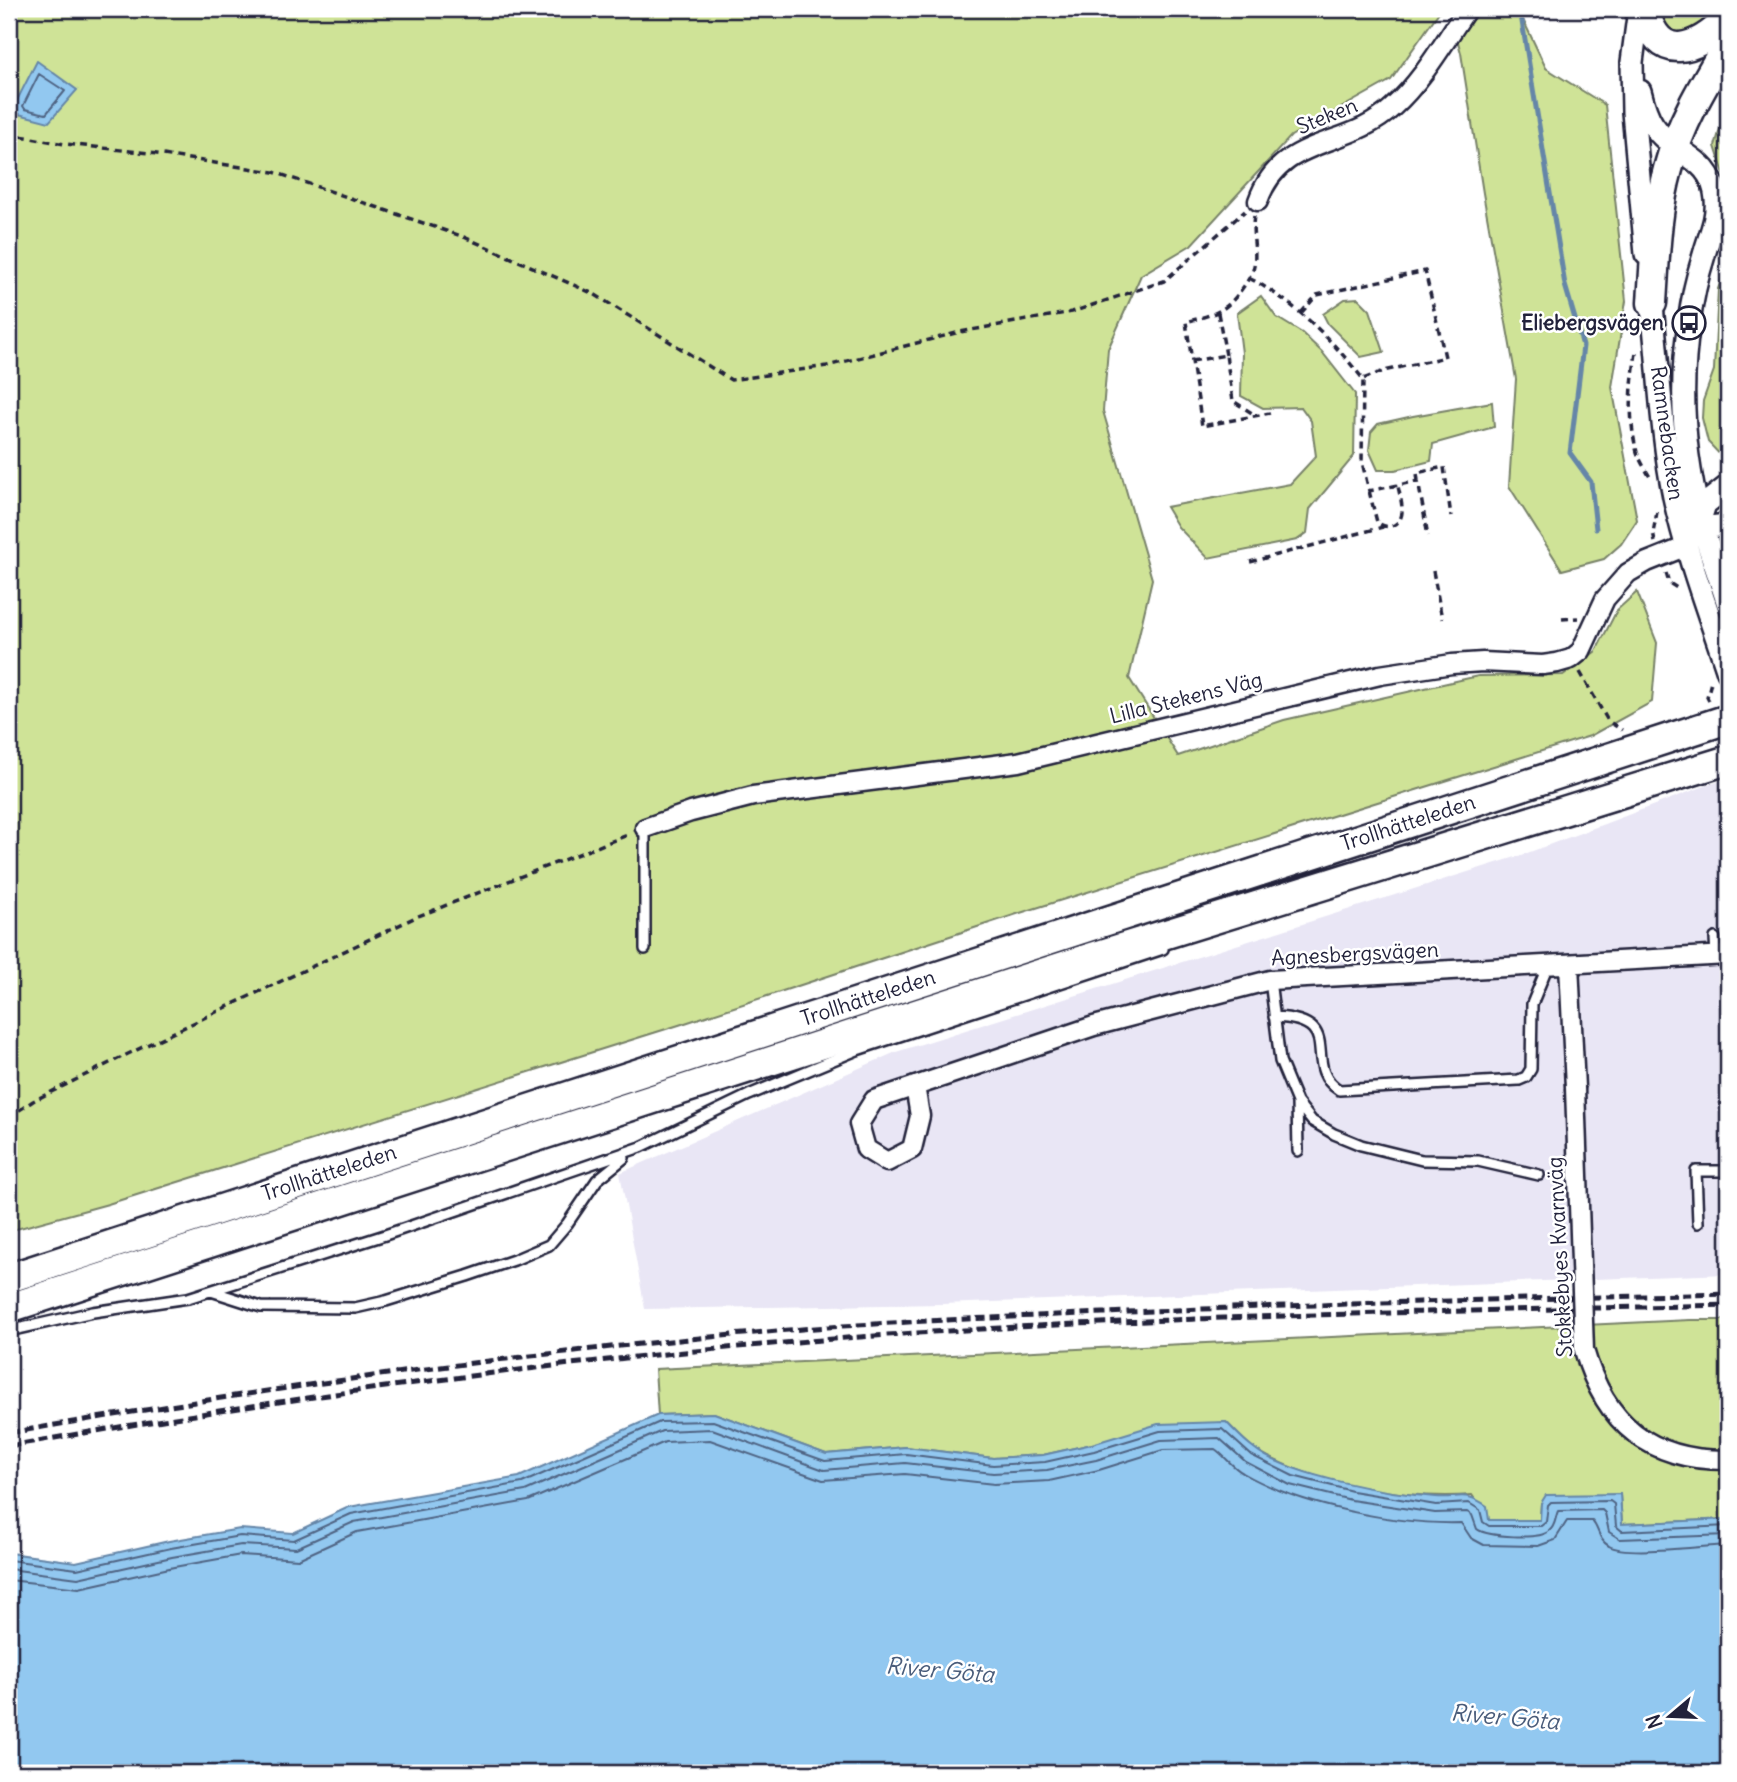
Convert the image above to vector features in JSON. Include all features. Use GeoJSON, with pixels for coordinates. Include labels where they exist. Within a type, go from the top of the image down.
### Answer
{"type":"FeatureCollection","features":[{"type":"Feature","properties":{"kind":"highway"},"geometry":{"type":"LineString","coordinates":[[1645,9],[1648,23],[1655,34],[1671,47],[1697,43],[1728,19]]}},
{"type":"Feature","properties":{"kind":"highway"},"geometry":{"type":"LineString","coordinates":[[1652,303],[1659,216],[1667,170],[1689,112],[1728,44]]}},
{"type":"Feature","properties":{"kind":"highway","name":"Trollhätteleden"},"geometry":{"type":"LineString","coordinates":[[9,1278],[1728,719]]}},
{"type":"Feature","properties":{"kind":"highway","name":"Trollhätteleden"},"geometry":{"type":"LineString","coordinates":[[9,1308],[1195,924],[1728,760]]}},
{"type":"Feature","properties":{"kind":"street","name":"Steken"},"geometry":{"type":"LineString","coordinates":[[1258,201],[1263,186],[1286,160],[1296,153],[1354,133],[1393,108],[1467,9]]}},
{"type":"Feature","properties":{"kind":"street","name":"Ramnebacken"},"geometry":{"type":"LineString","coordinates":[[1639,9],[1632,62],[1638,171],[1667,447],[1674,497],[1687,546],[1728,672]]}},
{"type":"Feature","properties":{"kind":"street","name":"Ramnebacken"},"geometry":{"type":"LineString","coordinates":[[1632,62],[1648,118],[1663,137],[1700,163],[1714,185],[1715,223],[1696,283],[1685,358],[1684,418],[1692,484],[1728,604]]}},
{"type":"Feature","properties":{"kind":"street"},"geometry":{"type":"LineString","coordinates":[[1571,659],[1581,652],[1605,599],[1615,585],[1628,573],[1647,562],[1687,546],[1701,520],[1705,504],[1728,486]]}},
{"type":"Feature","properties":{"kind":"street"},"geometry":{"type":"LineString","coordinates":[[1701,520],[1709,527],[1728,525]]}},
{"type":"Feature","properties":{"kind":"street","name":"Lilla Stekens Väg"},"geometry":{"type":"LineString","coordinates":[[645,828],[691,812],[753,796],[1018,762],[1381,675],[1452,664],[1483,662],[1543,665],[1571,659]]}},
{"type":"Feature","properties":{"kind":"street","name":"Agnesbergsvägen"},"geometry":{"type":"LineString","coordinates":[[915,1086],[1094,1026],[1270,980],[1569,964],[1720,950]]}},
{"type":"Feature","properties":{"kind":"street","name":"Stokkebyes Kvarnväg"},"geometry":{"type":"LineString","coordinates":[[1569,964],[1584,1350],[1597,1387],[1608,1406],[1625,1424],[1663,1450],[1684,1457],[1728,1460]]}},
{"type":"Feature","properties":{"kind":"lane"},"geometry":{"type":"LineString","coordinates":[[645,828],[645,949]]}},
{"type":"Feature","properties":{"kind":"lane"},"geometry":{"type":"LineString","coordinates":[[9,1331],[93,1312],[211,1291],[521,1189],[641,1147],[759,1090],[857,1050],[1167,948],[1195,924]]}},
{"type":"Feature","properties":{"kind":"lane"},"geometry":{"type":"LineString","coordinates":[[1274,1017],[1293,1018],[1309,1023],[1319,1035],[1323,1073],[1328,1083],[1339,1090],[1519,1080],[1526,1077],[1531,1069],[1532,1004],[1548,965]]}},
{"type":"Feature","properties":{"kind":"lane"},"geometry":{"type":"LineString","coordinates":[[1270,980],[1280,1061],[1297,1102],[1312,1121],[1334,1135],[1361,1145],[1422,1160],[1478,1161],[1539,1175]]}},
{"type":"Feature","properties":{"kind":"lane"},"geometry":{"type":"LineString","coordinates":[[1297,1102],[1298,1151]]}},
{"type":"Feature","properties":{"kind":"lane"},"geometry":{"type":"LineString","coordinates":[[211,1291],[261,1307],[355,1308],[514,1260],[549,1245],[603,1172],[641,1147]]}},
{"type":"Feature","properties":{"kind":"lane"},"geometry":{"type":"LineString","coordinates":[[1698,1223],[1696,1171],[1728,1171]]}},
{"type":"Feature","properties":{"kind":"path"},"geometry":{"type":"LineString","coordinates":[[9,134],[274,172],[464,237],[594,294],[731,380],[827,366],[960,332],[1072,312],[1164,281],[1258,201]]}},
{"type":"Feature","properties":{"kind":"path"},"geometry":{"type":"LineString","coordinates":[[1258,201],[1252,234],[1254,266],[1249,278],[1232,303],[1218,313],[1186,322],[1202,426],[1270,414]]}},
{"type":"Feature","properties":{"kind":"path"},"geometry":{"type":"LineString","coordinates":[[1301,313],[1317,295],[1425,271],[1445,357],[1384,371],[1363,379]]}},
{"type":"Feature","properties":{"kind":"path"},"geometry":{"type":"LineString","coordinates":[[1249,278],[1301,313],[1335,345],[1363,379],[1362,462],[1373,514],[1377,523],[1383,527]]}},
{"type":"Feature","properties":{"kind":"path"},"geometry":{"type":"LineString","coordinates":[[1218,313],[1233,401],[1257,416]]}},
{"type":"Feature","properties":{"kind":"path"},"geometry":{"type":"LineString","coordinates":[[1192,361],[1226,355]]}},
{"type":"Feature","properties":{"kind":"path"},"geometry":{"type":"LineString","coordinates":[[1428,536],[1416,473],[1444,467],[1451,516]]}},
{"type":"Feature","properties":{"kind":"path"},"geometry":{"type":"LineString","coordinates":[[1369,491],[1418,481]]}},
{"type":"Feature","properties":{"kind":"path"},"geometry":{"type":"LineString","coordinates":[[1250,562],[1392,526],[1400,521],[1403,511],[1398,486]]}},
{"type":"Feature","properties":{"kind":"path"},"geometry":{"type":"LineString","coordinates":[[1433,570],[1442,619]]}},
{"type":"Feature","properties":{"kind":"path"},"geometry":{"type":"LineString","coordinates":[[1571,659],[1608,721],[1623,730]]}},
{"type":"Feature","properties":{"kind":"path"},"geometry":{"type":"LineString","coordinates":[[1703,703],[1707,697]]}},
{"type":"Feature","properties":{"kind":"path"},"geometry":{"type":"LineString","coordinates":[[9,1117],[33,1101],[128,1054],[416,917],[645,828]]}},
{"type":"Feature","properties":{"kind":"shaded area"},"geometry":{"type":"Polygon","coordinates":[[[1728,779],[1728,1274],[943,1304],[645,1309],[620,1173],[896,1052],[1522,855],[1728,779]]]}},
{"type":"Feature","properties":{"kind":"green space"},"geometry":{"type":"Polygon","coordinates":[[[9,9],[1441,9],[1391,80],[1291,136],[1191,245],[1141,275],[1108,349],[1103,411],[1152,579],[1129,678],[1178,756],[1284,720],[1478,676],[1563,675],[1596,651],[1617,610],[1637,592],[1657,643],[1652,702],[1590,736],[1020,913],[679,1025],[108,1204],[9,1231],[9,9]]]}},
{"type":"Feature","properties":{"kind":"green space"},"geometry":{"type":"Polygon","coordinates":[[[1449,9],[1518,9],[1546,68],[1605,105],[1626,301],[1612,387],[1637,520],[1621,544],[1604,559],[1562,570],[1509,486],[1516,379],[1461,53],[1449,9]]]}},
{"type":"Feature","properties":{"kind":"green space"},"geometry":{"type":"Polygon","coordinates":[[[1654,9],[1720,9],[1704,26],[1689,33],[1681,33],[1668,28],[1654,9]]]}},
{"type":"Feature","properties":{"kind":"green space"},"geometry":{"type":"Polygon","coordinates":[[[1728,102],[1728,196],[1727,183],[1715,146],[1728,102]]]}},
{"type":"Feature","properties":{"kind":"green space"},"geometry":{"type":"Polygon","coordinates":[[[1728,262],[1728,460],[1725,460],[1708,442],[1702,418],[1703,401],[1714,370],[1718,289],[1728,262]]]}},
{"type":"Feature","properties":{"kind":"green space"},"geometry":{"type":"Polygon","coordinates":[[[1261,296],[1276,317],[1302,333],[1322,352],[1355,394],[1354,456],[1310,509],[1307,533],[1297,540],[1208,558],[1178,527],[1166,507],[1290,484],[1316,456],[1311,421],[1301,407],[1263,408],[1241,396],[1242,353],[1237,313],[1261,296]]]}},
{"type":"Feature","properties":{"kind":"green space"},"geometry":{"type":"Polygon","coordinates":[[[1358,298],[1370,310],[1384,352],[1361,357],[1328,324],[1323,314],[1345,299],[1358,298]]]}},
{"type":"Feature","properties":{"kind":"green space"},"geometry":{"type":"Polygon","coordinates":[[[1492,402],[1494,427],[1433,444],[1431,461],[1395,470],[1378,470],[1369,450],[1371,432],[1378,424],[1492,402]]]}},
{"type":"Feature","properties":{"kind":"green space"},"geometry":{"type":"Polygon","coordinates":[[[1728,1320],[1728,1519],[1622,1524],[1620,1494],[1541,1503],[1540,1520],[1489,1520],[1472,1495],[1390,1492],[1333,1481],[1281,1463],[1258,1451],[1226,1422],[1092,1444],[1043,1455],[993,1458],[906,1447],[826,1454],[714,1413],[658,1415],[655,1369],[1728,1320]]]}},
{"type":"Feature","properties":{"kind":"water"},"geometry":{"type":"Polygon","coordinates":[[[37,61],[77,90],[49,122],[11,112],[37,61]]]}},
{"type":"Feature","properties":{"kind":"water","name":"River Göta"},"geometry":{"type":"Polygon","coordinates":[[[714,1413],[826,1454],[906,1447],[993,1458],[1043,1455],[1092,1444],[1158,1424],[1226,1422],[1254,1448],[1290,1467],[1341,1482],[1393,1492],[1473,1498],[1487,1506],[1489,1520],[1540,1520],[1541,1503],[1546,1495],[1620,1494],[1622,1524],[1728,1519],[1728,1773],[9,1773],[9,1553],[76,1562],[169,1541],[240,1529],[293,1533],[349,1507],[519,1477],[658,1415],[714,1413]]]}},
{"type":"Feature","properties":{"kind":"waterway"},"geometry":{"type":"LineString","coordinates":[[1520,9],[1565,285],[1583,346],[1570,453],[1591,482],[1596,529]]}},
{"type":"Feature","properties":{"kind":"railway"},"geometry":{"type":"LineString","coordinates":[[9,1433],[386,1374],[576,1351],[808,1329],[1182,1310],[1728,1294]]}},
{"type":"Feature","properties":{"kind":"railway"},"geometry":{"type":"LineString","coordinates":[[9,1446],[247,1407],[485,1374],[845,1338],[1156,1321],[1728,1305]]}},
{"type":"Feature","properties":{"kind":"place","name":"Eliebergsvägen"},"geometry":{"type":"Point","coordinates":[1689,323]}}]}
